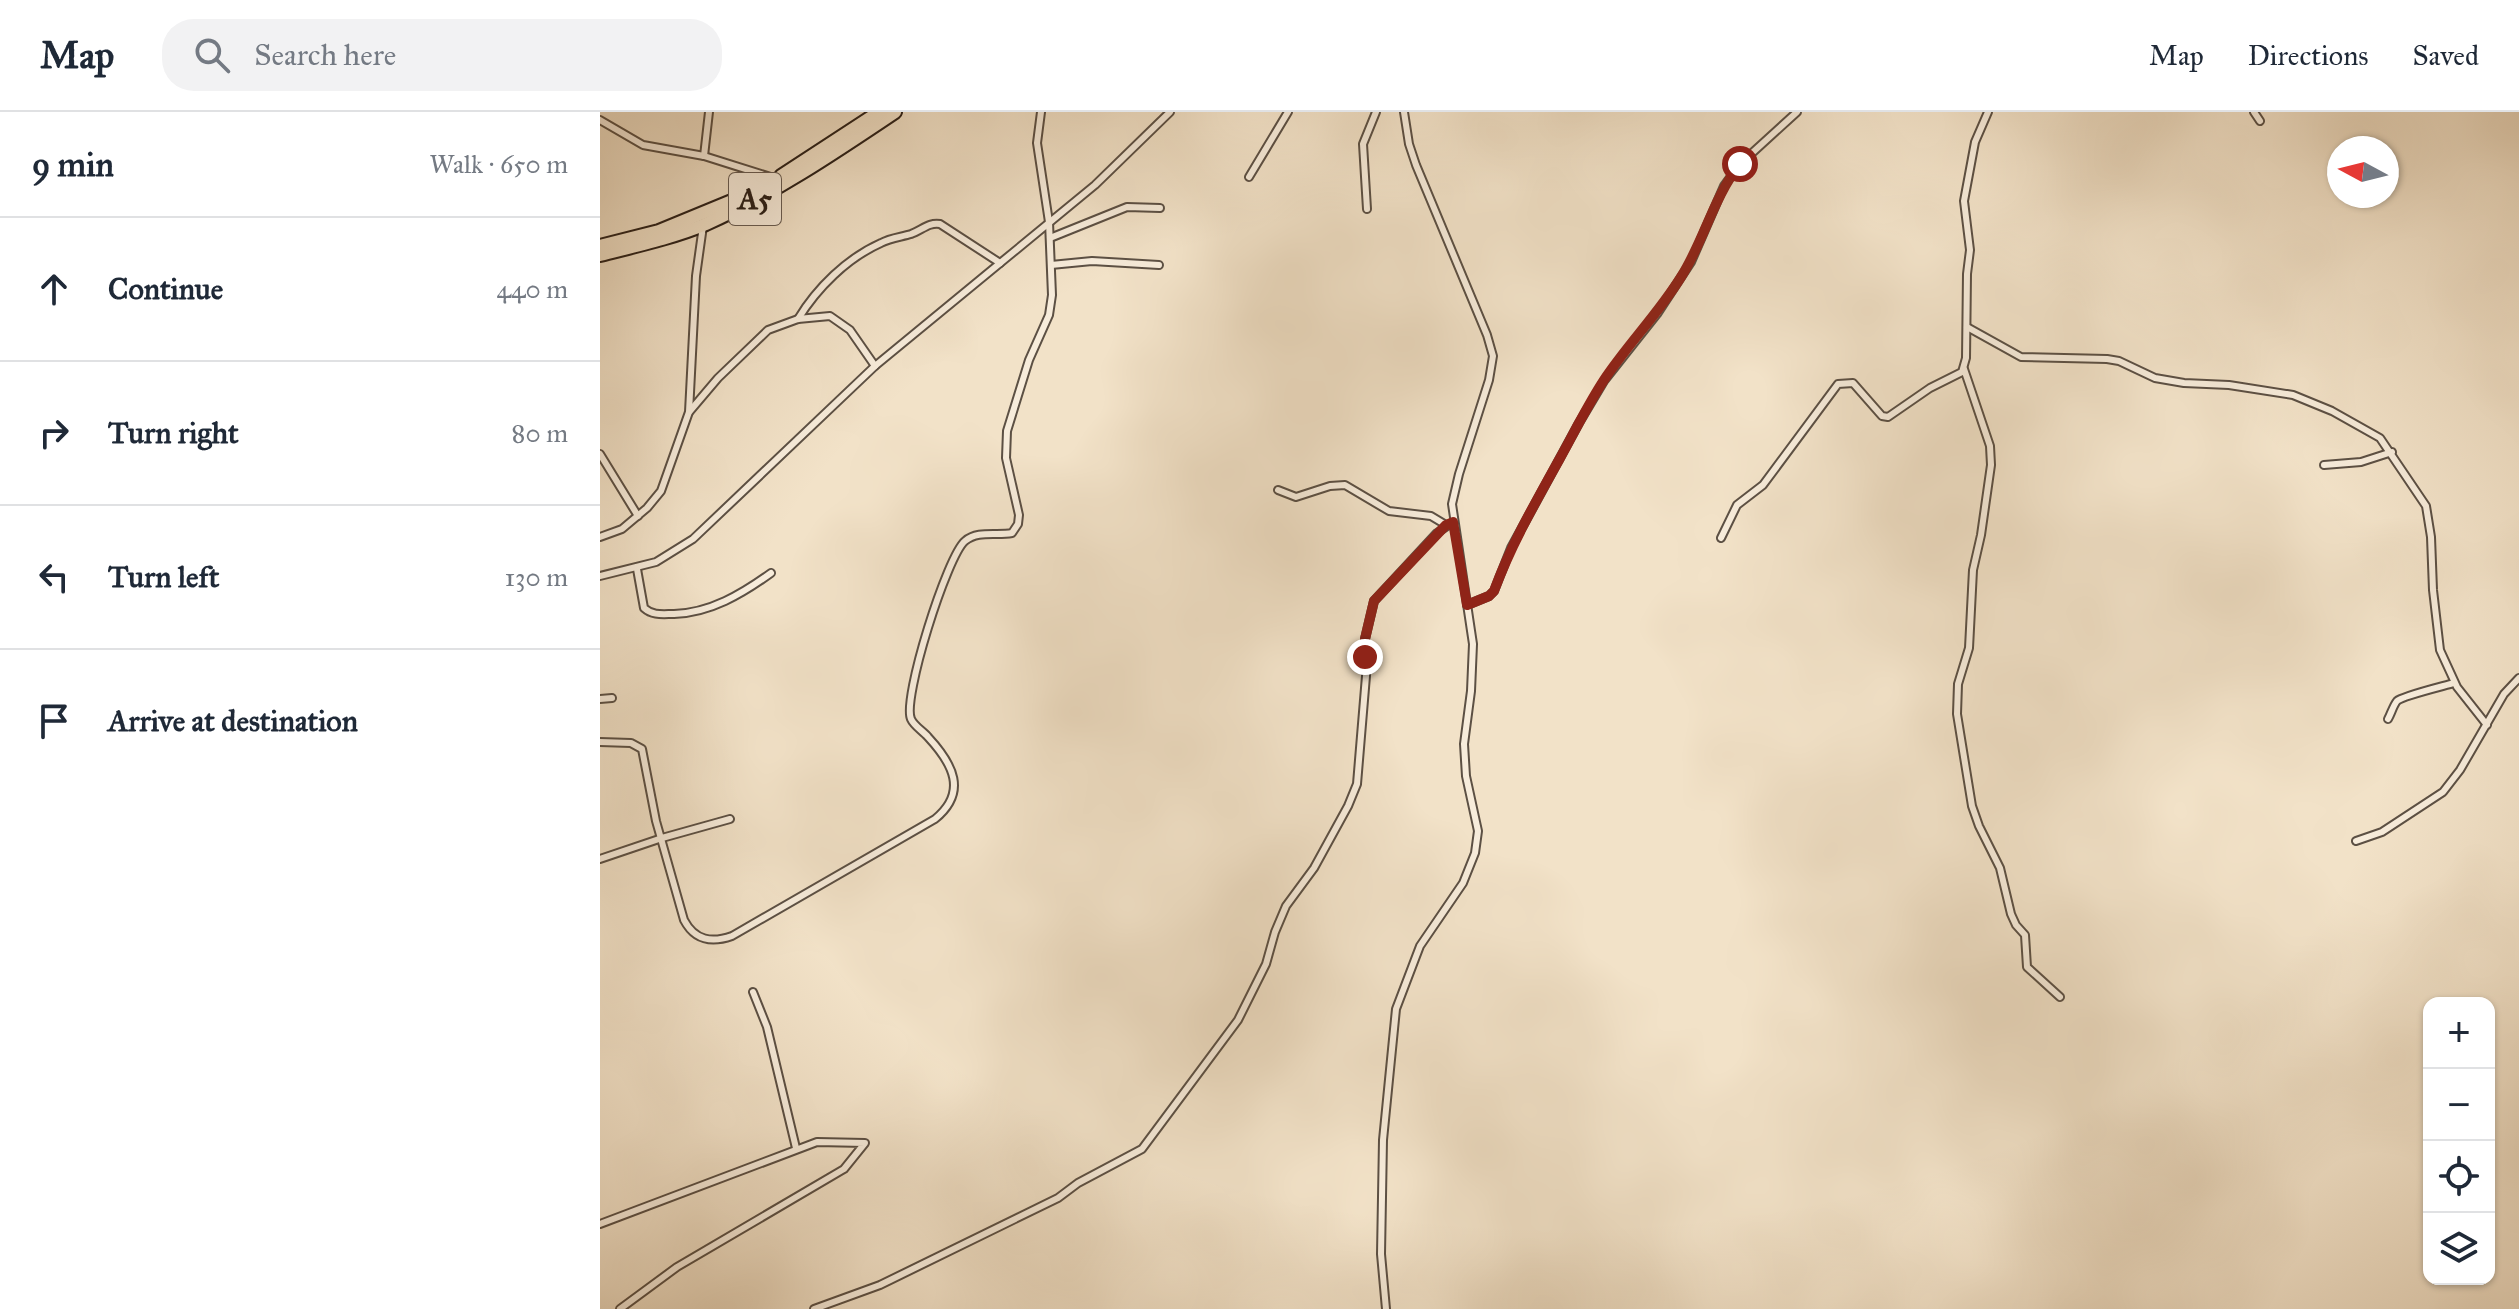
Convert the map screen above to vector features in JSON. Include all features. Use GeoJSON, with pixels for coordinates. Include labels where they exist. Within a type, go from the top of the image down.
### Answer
{"type":"FeatureCollection","features":[{"type":"Feature","properties":{"kind":"highway","name":"A5"},"geometry":{"type":"LineString","coordinates":[[600,246],[687,221],[777,179],[879,112]]}},
{"type":"Feature","properties":{"kind":"highway","name":"A5"},"geometry":{"type":"LineString","coordinates":[[600,255],[704,225],[777,188],[895,112]]}},
{"type":"Feature","properties":{"kind":"street"},"geometry":{"type":"LineString","coordinates":[[704,156],[709,112]]}},
{"type":"Feature","properties":{"kind":"street"},"geometry":{"type":"LineString","coordinates":[[600,742],[631,743],[642,749],[662,838],[689,928],[707,940],[718,941],[732,936],[935,819],[948,808],[954,797],[949,764],[938,747],[911,720],[909,706],[919,658],[949,566],[960,546],[975,535],[1012,533],[1018,524],[1019,515],[1006,458],[1007,431],[1029,360],[1049,315],[1052,295],[1049,222],[1037,143],[1041,112]]}},
{"type":"Feature","properties":{"kind":"street"},"geometry":{"type":"LineString","coordinates":[[600,576],[637,569],[669,555],[693,539],[875,366],[1095,185],[1170,112]]}},
{"type":"Feature","properties":{"kind":"street"},"geometry":{"type":"LineString","coordinates":[[1249,177],[1288,112]]}},
{"type":"Feature","properties":{"kind":"street"},"geometry":{"type":"LineString","coordinates":[[1367,209],[1363,144],[1376,112]]}},
{"type":"Feature","properties":{"kind":"street"},"geometry":{"type":"LineString","coordinates":[[1386,1309],[1381,1254],[1383,1140],[1396,1009],[1420,946],[1463,883],[1477,841],[1477,821],[1464,760],[1473,660],[1467,605],[1450,524],[1454,491],[1489,380],[1493,356],[1416,165],[1404,112]]}},
{"type":"Feature","properties":{"kind":"street"},"geometry":{"type":"LineString","coordinates":[[1467,605],[1494,591],[1511,548],[1579,423],[1604,381],[1657,314],[1691,262],[1724,186],[1740,164],[1797,112]]}},
{"type":"Feature","properties":{"kind":"street"},"geometry":{"type":"LineString","coordinates":[[1988,112],[1975,142],[1964,201],[1970,250],[1964,369],[1990,446],[1991,465],[1973,570],[1969,648],[1958,684],[1959,735],[1974,815],[2000,868],[2011,914],[2025,935],[2027,967],[2060,997]]}},
{"type":"Feature","properties":{"kind":"street"},"geometry":{"type":"LineString","coordinates":[[2254,112],[2260,121]]}},
{"type":"Feature","properties":{"kind":"street"},"geometry":{"type":"LineString","coordinates":[[600,120],[643,145],[704,156],[777,179]]}},
{"type":"Feature","properties":{"kind":"street"},"geometry":{"type":"LineString","coordinates":[[1050,238],[1127,207],[1160,208]]}},
{"type":"Feature","properties":{"kind":"street"},"geometry":{"type":"LineString","coordinates":[[798,319],[812,297],[866,251],[884,241],[918,232],[932,223],[940,224],[1000,263]]}},
{"type":"Feature","properties":{"kind":"street"},"geometry":{"type":"LineString","coordinates":[[600,537],[622,529],[661,491],[689,412],[696,276],[704,225]]}},
{"type":"Feature","properties":{"kind":"street"},"geometry":{"type":"LineString","coordinates":[[1051,265],[1092,261],[1159,265]]}},
{"type":"Feature","properties":{"kind":"street"},"geometry":{"type":"LineString","coordinates":[[689,412],[718,378],[768,330],[798,319],[830,316],[850,330],[875,366]]}},
{"type":"Feature","properties":{"kind":"street"},"geometry":{"type":"LineString","coordinates":[[1967,327],[2021,357],[2107,359],[2119,361],[2155,378],[2293,395],[2380,438],[2418,492],[2428,513],[2440,650],[2454,683],[2487,725]]}},
{"type":"Feature","properties":{"kind":"street"},"geometry":{"type":"LineString","coordinates":[[1721,538],[1730,514],[1763,485],[1838,384],[1853,383],[1882,416],[1888,417],[1930,388],[1958,376],[1964,369]]}},
{"type":"Feature","properties":{"kind":"street"},"geometry":{"type":"LineString","coordinates":[[2324,465],[2361,462],[2392,452]]}},
{"type":"Feature","properties":{"kind":"street"},"geometry":{"type":"LineString","coordinates":[[600,454],[638,516]]}},
{"type":"Feature","properties":{"kind":"street"},"geometry":{"type":"LineString","coordinates":[[1278,490],[1296,497],[1330,486],[1345,485],[1389,511],[1431,516],[1450,524]]}},
{"type":"Feature","properties":{"kind":"street"},"geometry":{"type":"LineString","coordinates":[[814,1309],[880,1285],[1058,1198],[1078,1183],[1134,1155],[1150,1139],[1195,1074],[1238,1020],[1266,964],[1286,906],[1314,868],[1348,806],[1357,784],[1360,762],[1366,676],[1365,639],[1374,601],[1450,524]]}},
{"type":"Feature","properties":{"kind":"street"},"geometry":{"type":"LineString","coordinates":[[637,569],[644,608],[658,615],[695,613],[711,608],[771,573]]}},
{"type":"Feature","properties":{"kind":"street"},"geometry":{"type":"LineString","coordinates":[[2356,841],[2382,832],[2443,792],[2453,781],[2504,694],[2519,678]]}},
{"type":"Feature","properties":{"kind":"street"},"geometry":{"type":"LineString","coordinates":[[2388,719],[2396,702],[2404,696],[2454,683]]}},
{"type":"Feature","properties":{"kind":"street"},"geometry":{"type":"LineString","coordinates":[[600,699],[612,698]]}},
{"type":"Feature","properties":{"kind":"street"},"geometry":{"type":"LineString","coordinates":[[600,859],[730,819]]}},
{"type":"Feature","properties":{"kind":"street"},"geometry":{"type":"LineString","coordinates":[[753,992],[767,1027],[796,1148]]}},
{"type":"Feature","properties":{"kind":"street"},"geometry":{"type":"LineString","coordinates":[[600,1224],[796,1148],[817,1142],[865,1143],[844,1169],[677,1267],[620,1309]]}},
{"type":"Feature","properties":{"kind":"route"},"geometry":{"type":"LineString","coordinates":[[1365,657],[1369,614],[1374,601],[1446,525],[1453,522],[1467,605],[1494,591],[1511,548],[1579,423],[1604,381],[1657,314],[1691,262],[1724,186],[1740,164]]}}]}
